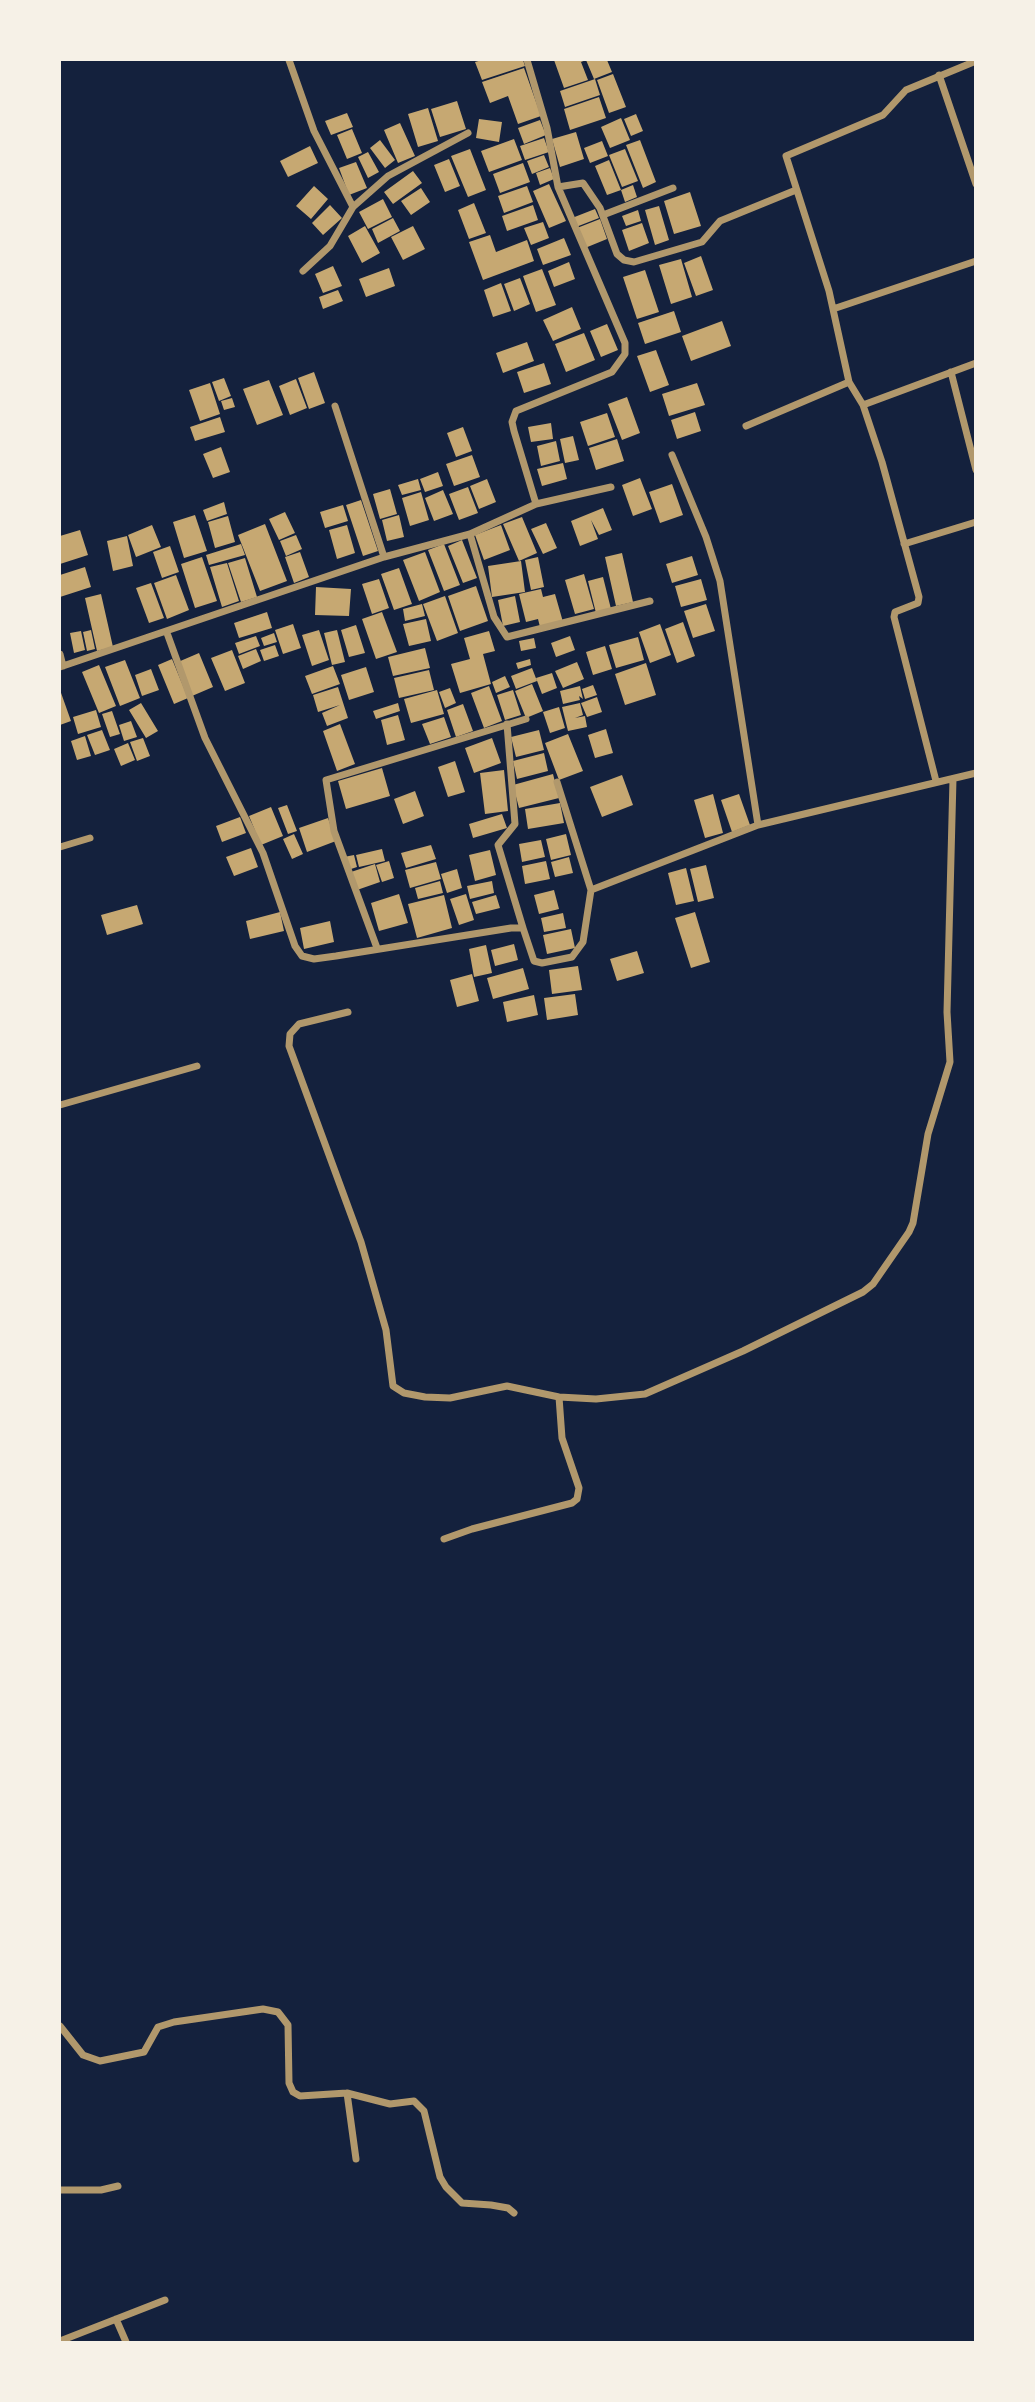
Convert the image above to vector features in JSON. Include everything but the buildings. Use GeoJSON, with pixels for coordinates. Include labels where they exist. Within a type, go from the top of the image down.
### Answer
{"type":"FeatureCollection","features":[{"type":"Feature","properties":{"kind":"street"},"geometry":{"type":"LineString","coordinates":[[289,60],[314,131],[353,207]]}},
{"type":"Feature","properties":{"kind":"street"},"geometry":{"type":"LineString","coordinates":[[527,60],[547,128],[558,187],[625,342],[625,354],[612,372],[516,411],[512,422],[536,504]]}},
{"type":"Feature","properties":{"kind":"street"},"geometry":{"type":"LineString","coordinates":[[936,781],[894,617],[894,613],[919,600],[863,405],[849,382],[833,309],[787,154],[883,115],[906,90],[975,61]]}},
{"type":"Feature","properties":{"kind":"street"},"geometry":{"type":"LineString","coordinates":[[939,75],[975,184]]}},
{"type":"Feature","properties":{"kind":"street"},"geometry":{"type":"LineString","coordinates":[[303,271],[330,246],[353,207],[388,176],[468,133]]}},
{"type":"Feature","properties":{"kind":"street"},"geometry":{"type":"LineString","coordinates":[[558,187],[583,183],[603,215],[617,254],[634,262],[702,242],[720,220],[796,190]]}},
{"type":"Feature","properties":{"kind":"street"},"geometry":{"type":"LineString","coordinates":[[603,215],[673,188]]}},
{"type":"Feature","properties":{"kind":"street"},"geometry":{"type":"LineString","coordinates":[[833,309],[975,261]]}},
{"type":"Feature","properties":{"kind":"street"},"geometry":{"type":"LineString","coordinates":[[863,405],[975,363]]}},
{"type":"Feature","properties":{"kind":"street"},"geometry":{"type":"LineString","coordinates":[[951,372],[975,470]]}},
{"type":"Feature","properties":{"kind":"street"},"geometry":{"type":"LineString","coordinates":[[746,426],[849,382]]}},
{"type":"Feature","properties":{"kind":"street"},"geometry":{"type":"LineString","coordinates":[[335,405],[384,557]]}},
{"type":"Feature","properties":{"kind":"street"},"geometry":{"type":"LineString","coordinates":[[672,455],[706,537],[720,581],[729,657],[758,825]]}},
{"type":"Feature","properties":{"kind":"street"},"geometry":{"type":"LineString","coordinates":[[60,654],[61,666],[167,633],[384,557],[470,534],[536,504],[611,487]]}},
{"type":"Feature","properties":{"kind":"street"},"geometry":{"type":"LineString","coordinates":[[904,544],[975,522]]}},
{"type":"Feature","properties":{"kind":"street"},"geometry":{"type":"LineString","coordinates":[[470,534],[494,617],[506,637],[650,601]]}},
{"type":"Feature","properties":{"kind":"street"},"geometry":{"type":"LineString","coordinates":[[167,633],[205,738],[263,853],[295,946],[302,956],[314,959],[523,928]]}},
{"type":"Feature","properties":{"kind":"street"},"geometry":{"type":"LineString","coordinates":[[377,948],[334,831],[326,780],[526,719]]}},
{"type":"Feature","properties":{"kind":"street"},"geometry":{"type":"LineString","coordinates":[[507,724],[515,824],[498,845],[534,961],[542,963],[572,957],[583,942],[591,890],[557,782]]}},
{"type":"Feature","properties":{"kind":"street"},"geometry":{"type":"LineString","coordinates":[[591,890],[758,825],[975,773]]}},
{"type":"Feature","properties":{"kind":"street"},"geometry":{"type":"LineString","coordinates":[[348,1012],[299,1024],[290,1034],[289,1046],[360,1242],[386,1330],[393,1386],[425,1397],[467,1395],[487,1388],[507,1386],[559,1397],[611,1399],[645,1394],[743,1351],[873,1284],[909,1232],[913,1223],[928,1134],[950,1062],[947,1012],[953,779]]}},
{"type":"Feature","properties":{"kind":"street"},"geometry":{"type":"LineString","coordinates":[[60,847],[90,838]]}},
{"type":"Feature","properties":{"kind":"street"},"geometry":{"type":"LineString","coordinates":[[60,1105],[197,1066]]}},
{"type":"Feature","properties":{"kind":"street"},"geometry":{"type":"LineString","coordinates":[[444,1539],[572,1503],[577,1499],[579,1488],[562,1438],[559,1397]]}},
{"type":"Feature","properties":{"kind":"street"},"geometry":{"type":"LineString","coordinates":[[60,2026],[83,2055],[100,2061],[144,2052],[158,2027],[174,2022],[262,2010],[278,2012],[288,2025],[289,2083],[293,2092],[300,2096],[347,2093],[390,2104],[414,2101],[424,2111],[440,2177],[446,2187],[462,2203],[508,2208],[514,2213]]}},
{"type":"Feature","properties":{"kind":"street"},"geometry":{"type":"LineString","coordinates":[[347,2093],[356,2159]]}},
{"type":"Feature","properties":{"kind":"street"},"geometry":{"type":"LineString","coordinates":[[60,2190],[101,2190],[118,2186]]}},
{"type":"Feature","properties":{"kind":"street"},"geometry":{"type":"LineString","coordinates":[[60,2341],[165,2300]]}},
{"type":"Feature","properties":{"kind":"street"},"geometry":{"type":"LineString","coordinates":[[116,2319],[127,2343]]}}]}
